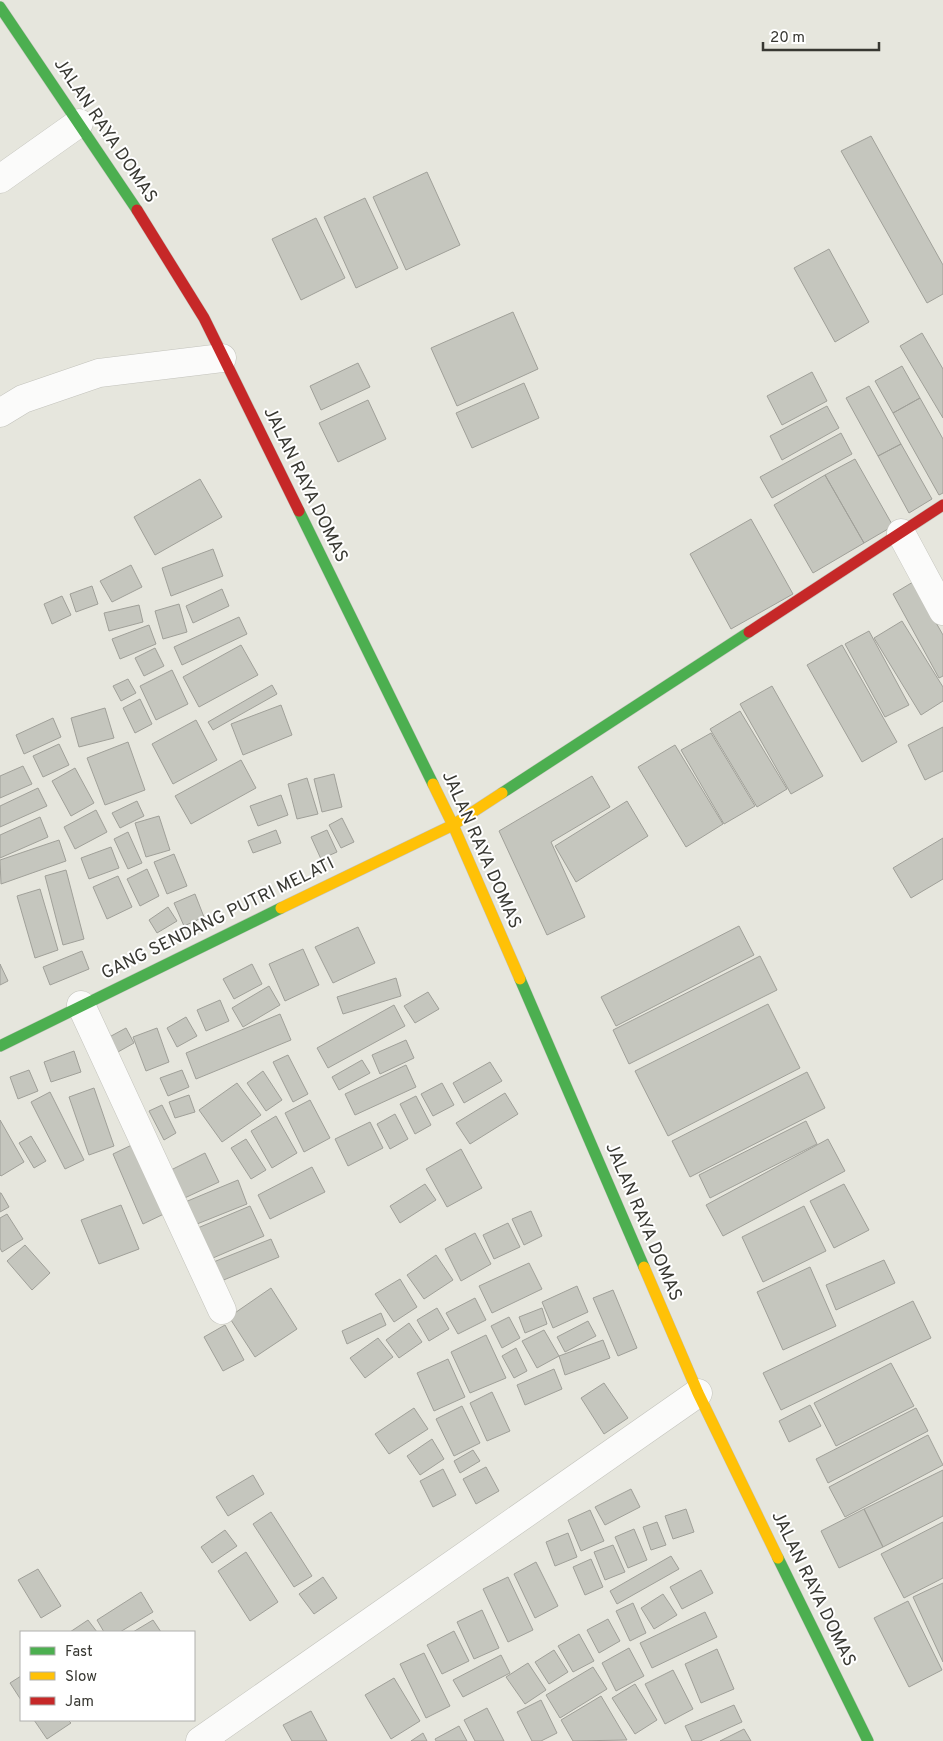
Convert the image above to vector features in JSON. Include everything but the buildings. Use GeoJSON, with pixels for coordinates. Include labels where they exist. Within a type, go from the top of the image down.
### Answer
{"type":"FeatureCollection","features":[{"type":"Feature","properties":{"kind":"main road","name":"JALAN RAYA DOMAS"},"geometry":{"type":"LineString","coordinates":[[0,7],[79,123],[174,268],[204,318],[453,825],[698,1393],[868,1741]]}},
{"type":"Feature","properties":{"kind":"main road","name":"GANG SENDANG PUTRI MELATI"},"geometry":{"type":"LineString","coordinates":[[0,1046],[453,825],[943,505]]}},
{"type":"Feature","properties":{"kind":"street"},"geometry":{"type":"LineString","coordinates":[[0,179],[79,123]]}},
{"type":"Feature","properties":{"kind":"street"},"geometry":{"type":"LineString","coordinates":[[0,413],[23,399],[99,373],[222,358]]}},
{"type":"Feature","properties":{"kind":"street"},"geometry":{"type":"LineString","coordinates":[[901,532],[943,611]]}},
{"type":"Feature","properties":{"kind":"street"},"geometry":{"type":"LineString","coordinates":[[81,1005],[222,1310]]}},
{"type":"Feature","properties":{"kind":"street"},"geometry":{"type":"LineString","coordinates":[[200,1741],[698,1393]]}},
{"type":"Feature","properties":{"kind":"traffic: fast"},"geometry":{"type":"LineString","coordinates":[[0,7],[137,210]]}},
{"type":"Feature","properties":{"kind":"traffic: fast"},"geometry":{"type":"LineString","coordinates":[[299,511],[433,784]]}},
{"type":"Feature","properties":{"kind":"traffic: fast"},"geometry":{"type":"LineString","coordinates":[[502,793],[749,632]]}},
{"type":"Feature","properties":{"kind":"traffic: fast"},"geometry":{"type":"LineString","coordinates":[[0,1046],[281,908]]}},
{"type":"Feature","properties":{"kind":"traffic: fast"},"geometry":{"type":"LineString","coordinates":[[520,979],[644,1267]]}},
{"type":"Feature","properties":{"kind":"traffic: fast"},"geometry":{"type":"LineString","coordinates":[[778,1558],[868,1741]]}},
{"type":"Feature","properties":{"kind":"traffic: slow"},"geometry":{"type":"LineString","coordinates":[[433,784],[453,825],[520,979]]}},
{"type":"Feature","properties":{"kind":"traffic: slow"},"geometry":{"type":"LineString","coordinates":[[281,908],[453,825],[502,793]]}},
{"type":"Feature","properties":{"kind":"traffic: slow"},"geometry":{"type":"LineString","coordinates":[[644,1267],[698,1393],[778,1558]]}},
{"type":"Feature","properties":{"kind":"traffic: jam"},"geometry":{"type":"LineString","coordinates":[[137,210],[204,318],[299,511]]}},
{"type":"Feature","properties":{"kind":"traffic: jam"},"geometry":{"type":"LineString","coordinates":[[749,632],[943,505]]}}]}
